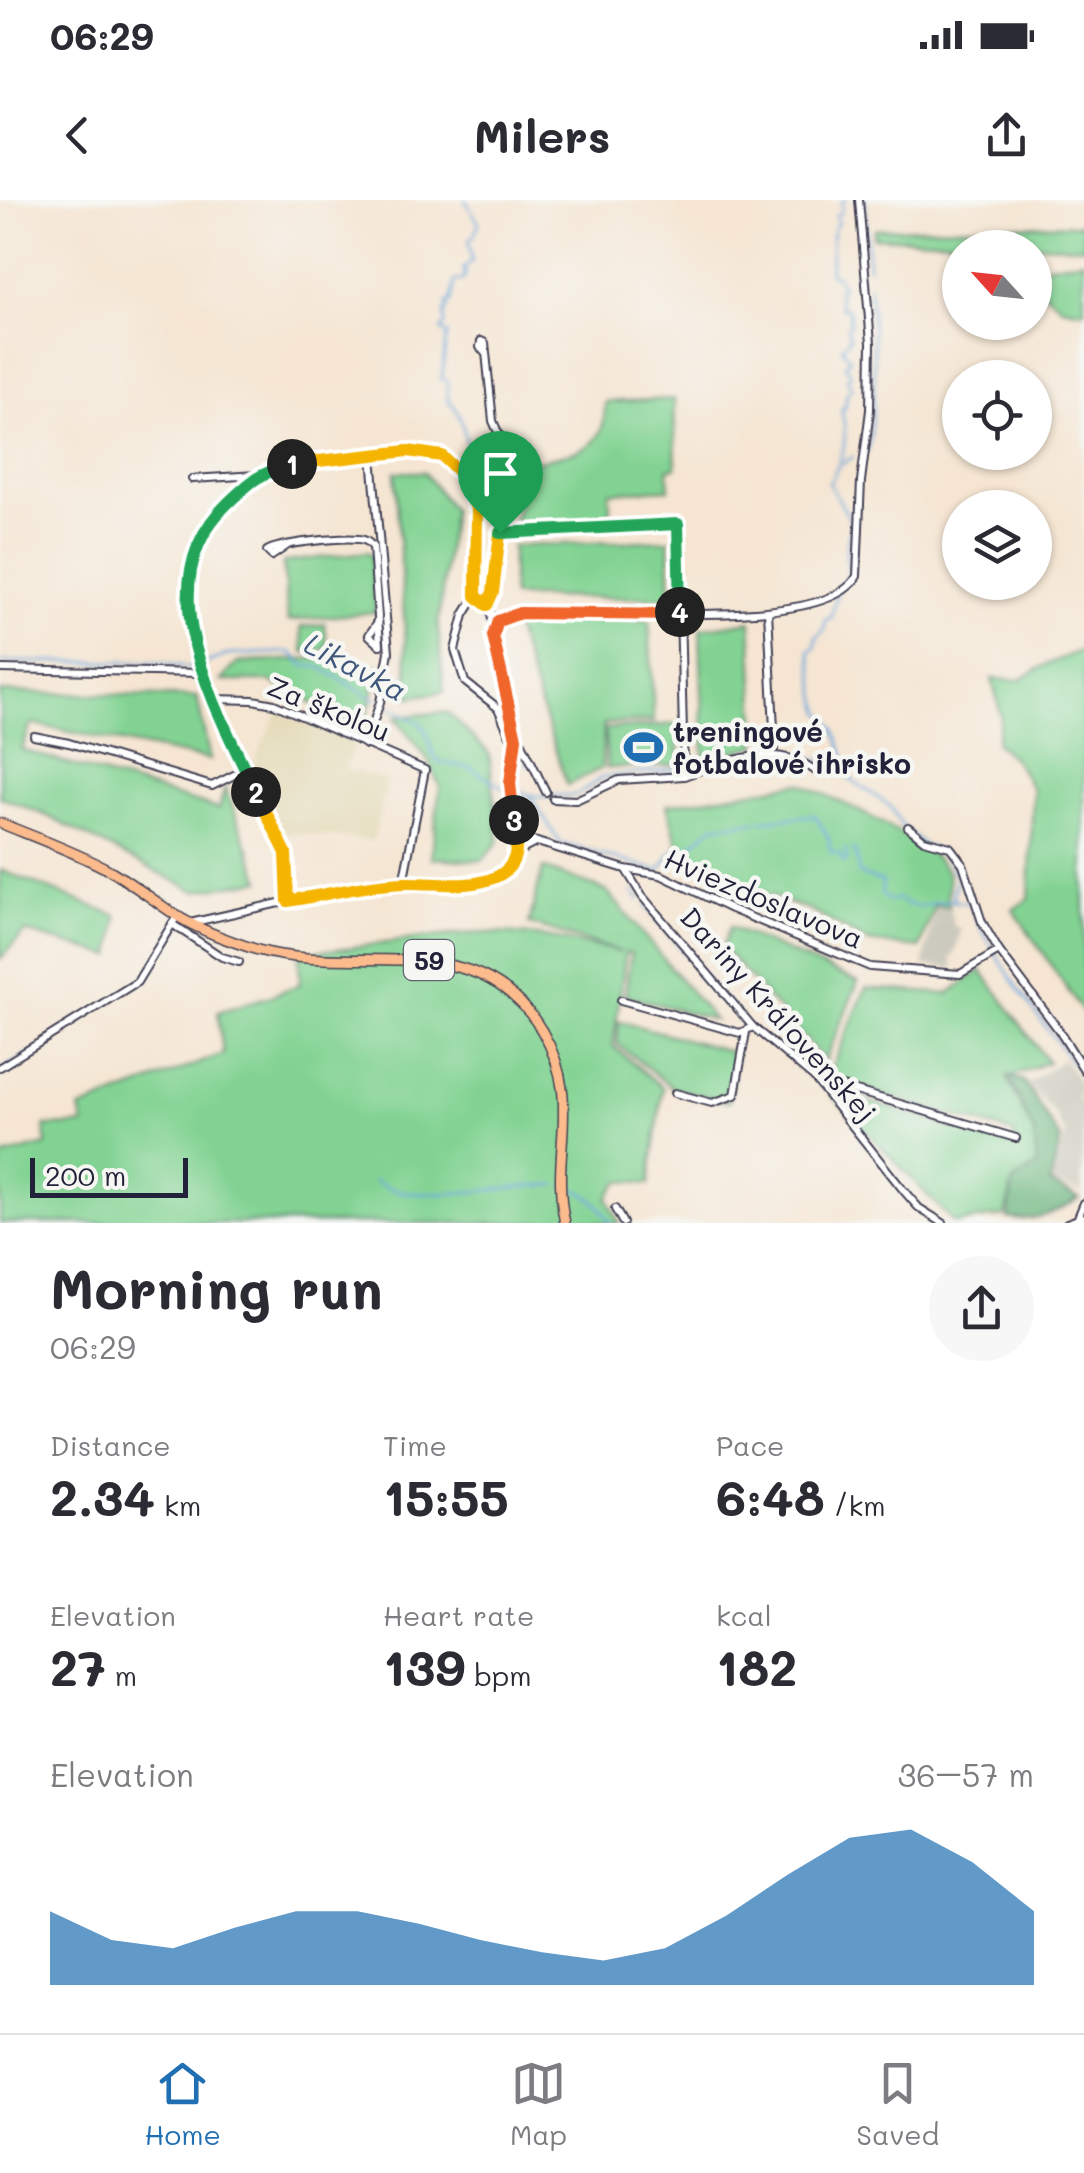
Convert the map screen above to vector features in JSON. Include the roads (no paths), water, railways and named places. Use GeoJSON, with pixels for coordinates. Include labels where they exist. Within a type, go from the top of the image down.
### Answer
{"type":"FeatureCollection","features":[{"type":"Feature","properties":{"kind":"main road","name":"59"},"geometry":{"type":"LineString","coordinates":[[0,823],[106,868],[175,920],[230,940],[282,956],[324,962],[440,961],[502,987],[533,1017],[557,1064],[566,1117],[559,1170],[564,1223]]}},
{"type":"Feature","properties":{"kind":"street"},"geometry":{"type":"LineString","coordinates":[[817,772],[804,762],[777,755],[736,758],[684,771],[618,780],[576,800],[549,795],[516,738],[493,636],[502,618],[520,613],[680,615],[768,611],[828,597],[852,584],[856,576],[871,342],[859,200]]}},
{"type":"Feature","properties":{"kind":"street"},"geometry":{"type":"LineString","coordinates":[[486,354],[493,421],[510,459],[509,492],[493,592],[487,605]]}},
{"type":"Feature","properties":{"kind":"street"},"geometry":{"type":"LineString","coordinates":[[192,479],[257,475],[298,462],[408,451],[442,456],[462,475],[478,522],[476,596],[464,614],[456,650],[465,682],[498,708],[510,736],[516,738]]}},
{"type":"Feature","properties":{"kind":"street"},"geometry":{"type":"LineString","coordinates":[[366,745],[380,702],[389,652],[372,456]]}},
{"type":"Feature","properties":{"kind":"street"},"geometry":{"type":"LineString","coordinates":[[257,475],[214,516],[191,561],[188,612],[202,673],[286,853],[288,901]]}},
{"type":"Feature","properties":{"kind":"street"},"geometry":{"type":"LineString","coordinates":[[500,533],[678,524],[684,771]]}},
{"type":"Feature","properties":{"kind":"street"},"geometry":{"type":"LineString","coordinates":[[288,546],[366,540],[374,547],[379,620],[369,635],[389,652]]}},
{"type":"Feature","properties":{"kind":"street"},"geometry":{"type":"LineString","coordinates":[[476,596],[487,605],[496,624]]}},
{"type":"Feature","properties":{"kind":"street"},"geometry":{"type":"LineString","coordinates":[[768,611],[775,749]]}},
{"type":"Feature","properties":{"kind":"street"},"geometry":{"type":"LineString","coordinates":[[0,670],[202,673]]}},
{"type":"Feature","properties":{"kind":"street","name":"Za školou"},"geometry":{"type":"LineString","coordinates":[[214,699],[261,700],[425,770],[403,883]]}},
{"type":"Feature","properties":{"kind":"street"},"geometry":{"type":"LineString","coordinates":[[34,736],[212,786],[246,769]]}},
{"type":"Feature","properties":{"kind":"street"},"geometry":{"type":"LineString","coordinates":[[516,738],[510,789],[516,853]]}},
{"type":"Feature","properties":{"kind":"street"},"geometry":{"type":"LineString","coordinates":[[908,827],[924,840],[950,846],[963,864],[982,922],[999,951],[1084,1070]]}},
{"type":"Feature","properties":{"kind":"street"},"geometry":{"type":"LineString","coordinates":[[516,836],[625,869]]}},
{"type":"Feature","properties":{"kind":"street"},"geometry":{"type":"LineString","coordinates":[[190,923],[288,901],[403,883],[444,885],[486,880],[504,871],[516,853],[537,842]]}},
{"type":"Feature","properties":{"kind":"street","name":"Hviezdoslavova"},"geometry":{"type":"LineString","coordinates":[[625,869],[662,875],[731,909],[870,967],[960,974],[999,951]]}},
{"type":"Feature","properties":{"kind":"street","name":"Dariny Kráľovenskej"},"geometry":{"type":"LineString","coordinates":[[625,869],[750,1029],[814,1078],[904,1192],[943,1223]]}},
{"type":"Feature","properties":{"kind":"street"},"geometry":{"type":"LineString","coordinates":[[632,882],[640,872]]}},
{"type":"Feature","properties":{"kind":"street"},"geometry":{"type":"LineString","coordinates":[[0,1067],[137,982],[175,920],[222,957],[240,962]]}},
{"type":"Feature","properties":{"kind":"street"},"geometry":{"type":"LineString","coordinates":[[621,1000],[750,1029],[735,1096],[712,1103],[675,1094]]}},
{"type":"Feature","properties":{"kind":"street"},"geometry":{"type":"LineString","coordinates":[[814,1078],[1016,1138]]}},
{"type":"Feature","properties":{"kind":"street"},"geometry":{"type":"LineString","coordinates":[[1067,1223],[1080,1218],[1084,1203]]}},
{"type":"Feature","properties":{"kind":"street"},"geometry":{"type":"LineString","coordinates":[[615,1209],[623,1223]]}},
{"type":"Feature","properties":{"kind":"street"},"geometry":{"type":"LineString","coordinates":[[923,1223],[934,1218]]}},
{"type":"Feature","properties":{"kind":"waterway"},"geometry":{"type":"LineString","coordinates":[[465,200],[479,223],[469,239],[472,261],[463,269],[463,280],[455,281],[451,302],[444,312],[441,330],[448,335],[441,379],[447,381],[448,400],[463,427],[472,481],[483,492],[493,519],[484,598]]}},
{"type":"Feature","properties":{"kind":"waterway"},"geometry":{"type":"LineString","coordinates":[[846,200],[842,201],[841,213],[835,216],[838,222],[829,269],[842,288],[838,291],[841,307],[849,310],[850,338],[842,347],[850,359],[845,364],[852,388],[847,393],[845,408],[841,409],[844,447],[829,484],[851,524],[846,550],[849,572],[838,589],[832,617],[825,620],[825,629],[810,650],[822,712],[835,729],[852,780]]}},
{"type":"Feature","properties":{"kind":"waterway"},"geometry":{"type":"LineString","coordinates":[[865,200],[868,268]]}},
{"type":"Feature","properties":{"kind":"waterway"},"geometry":{"type":"LineString","coordinates":[[868,451],[874,389],[869,286]]}},
{"type":"Feature","properties":{"kind":"waterway"},"geometry":{"type":"LineString","coordinates":[[842,464],[853,457]]}},
{"type":"Feature","properties":{"kind":"waterway"},"geometry":{"type":"LineString","coordinates":[[482,606],[501,685]]}},
{"type":"Feature","properties":{"kind":"waterway","name":"Likavka"},"geometry":{"type":"LineString","coordinates":[[0,662],[154,662],[192,668],[227,655],[291,652],[305,666],[320,667],[376,700]]}},
{"type":"Feature","properties":{"kind":"waterway","name":"Likavka"},"geometry":{"type":"LineString","coordinates":[[383,704],[420,723],[433,755],[440,762],[471,768],[504,788],[539,797],[577,795],[603,777],[685,769],[750,754]]}},
{"type":"Feature","properties":{"kind":"waterway"},"geometry":{"type":"LineString","coordinates":[[519,746],[529,765]]}},
{"type":"Feature","properties":{"kind":"waterway","name":"Likavka"},"geometry":{"type":"LineString","coordinates":[[758,753],[821,760],[890,806],[902,826],[922,844],[944,853],[957,878],[955,902],[969,902],[1007,971],[1084,1079]]}},
{"type":"Feature","properties":{"kind":"waterway"},"geometry":{"type":"LineString","coordinates":[[530,796],[560,843],[659,871],[675,849],[692,845],[713,826],[815,815],[829,839],[830,852],[839,853],[843,862],[847,861],[845,849]]}},
{"type":"Feature","properties":{"kind":"waterway"},"geometry":{"type":"LineString","coordinates":[[852,849],[859,874],[883,882],[881,894],[889,901],[898,899],[913,906],[953,901]]}},
{"type":"Feature","properties":{"kind":"waterway"},"geometry":{"type":"LineString","coordinates":[[633,891],[640,899]]}},
{"type":"Feature","properties":{"kind":"waterway"},"geometry":{"type":"LineString","coordinates":[[645,905],[745,1026]]}},
{"type":"Feature","properties":{"kind":"waterway"},"geometry":{"type":"LineString","coordinates":[[0,1071],[39,1049]]}},
{"type":"Feature","properties":{"kind":"waterway"},"geometry":{"type":"LineString","coordinates":[[374,1180],[411,1193],[435,1194],[557,1185]]}},
{"type":"Feature","properties":{"kind":"waterway"},"geometry":{"type":"LineString","coordinates":[[565,1186],[592,1199],[610,1223]]}},
{"type":"Feature","properties":{"kind":"place","name":"treningové fotbalové ihrisko"},"geometry":{"type":"Point","coordinates":[643,747]}}]}
